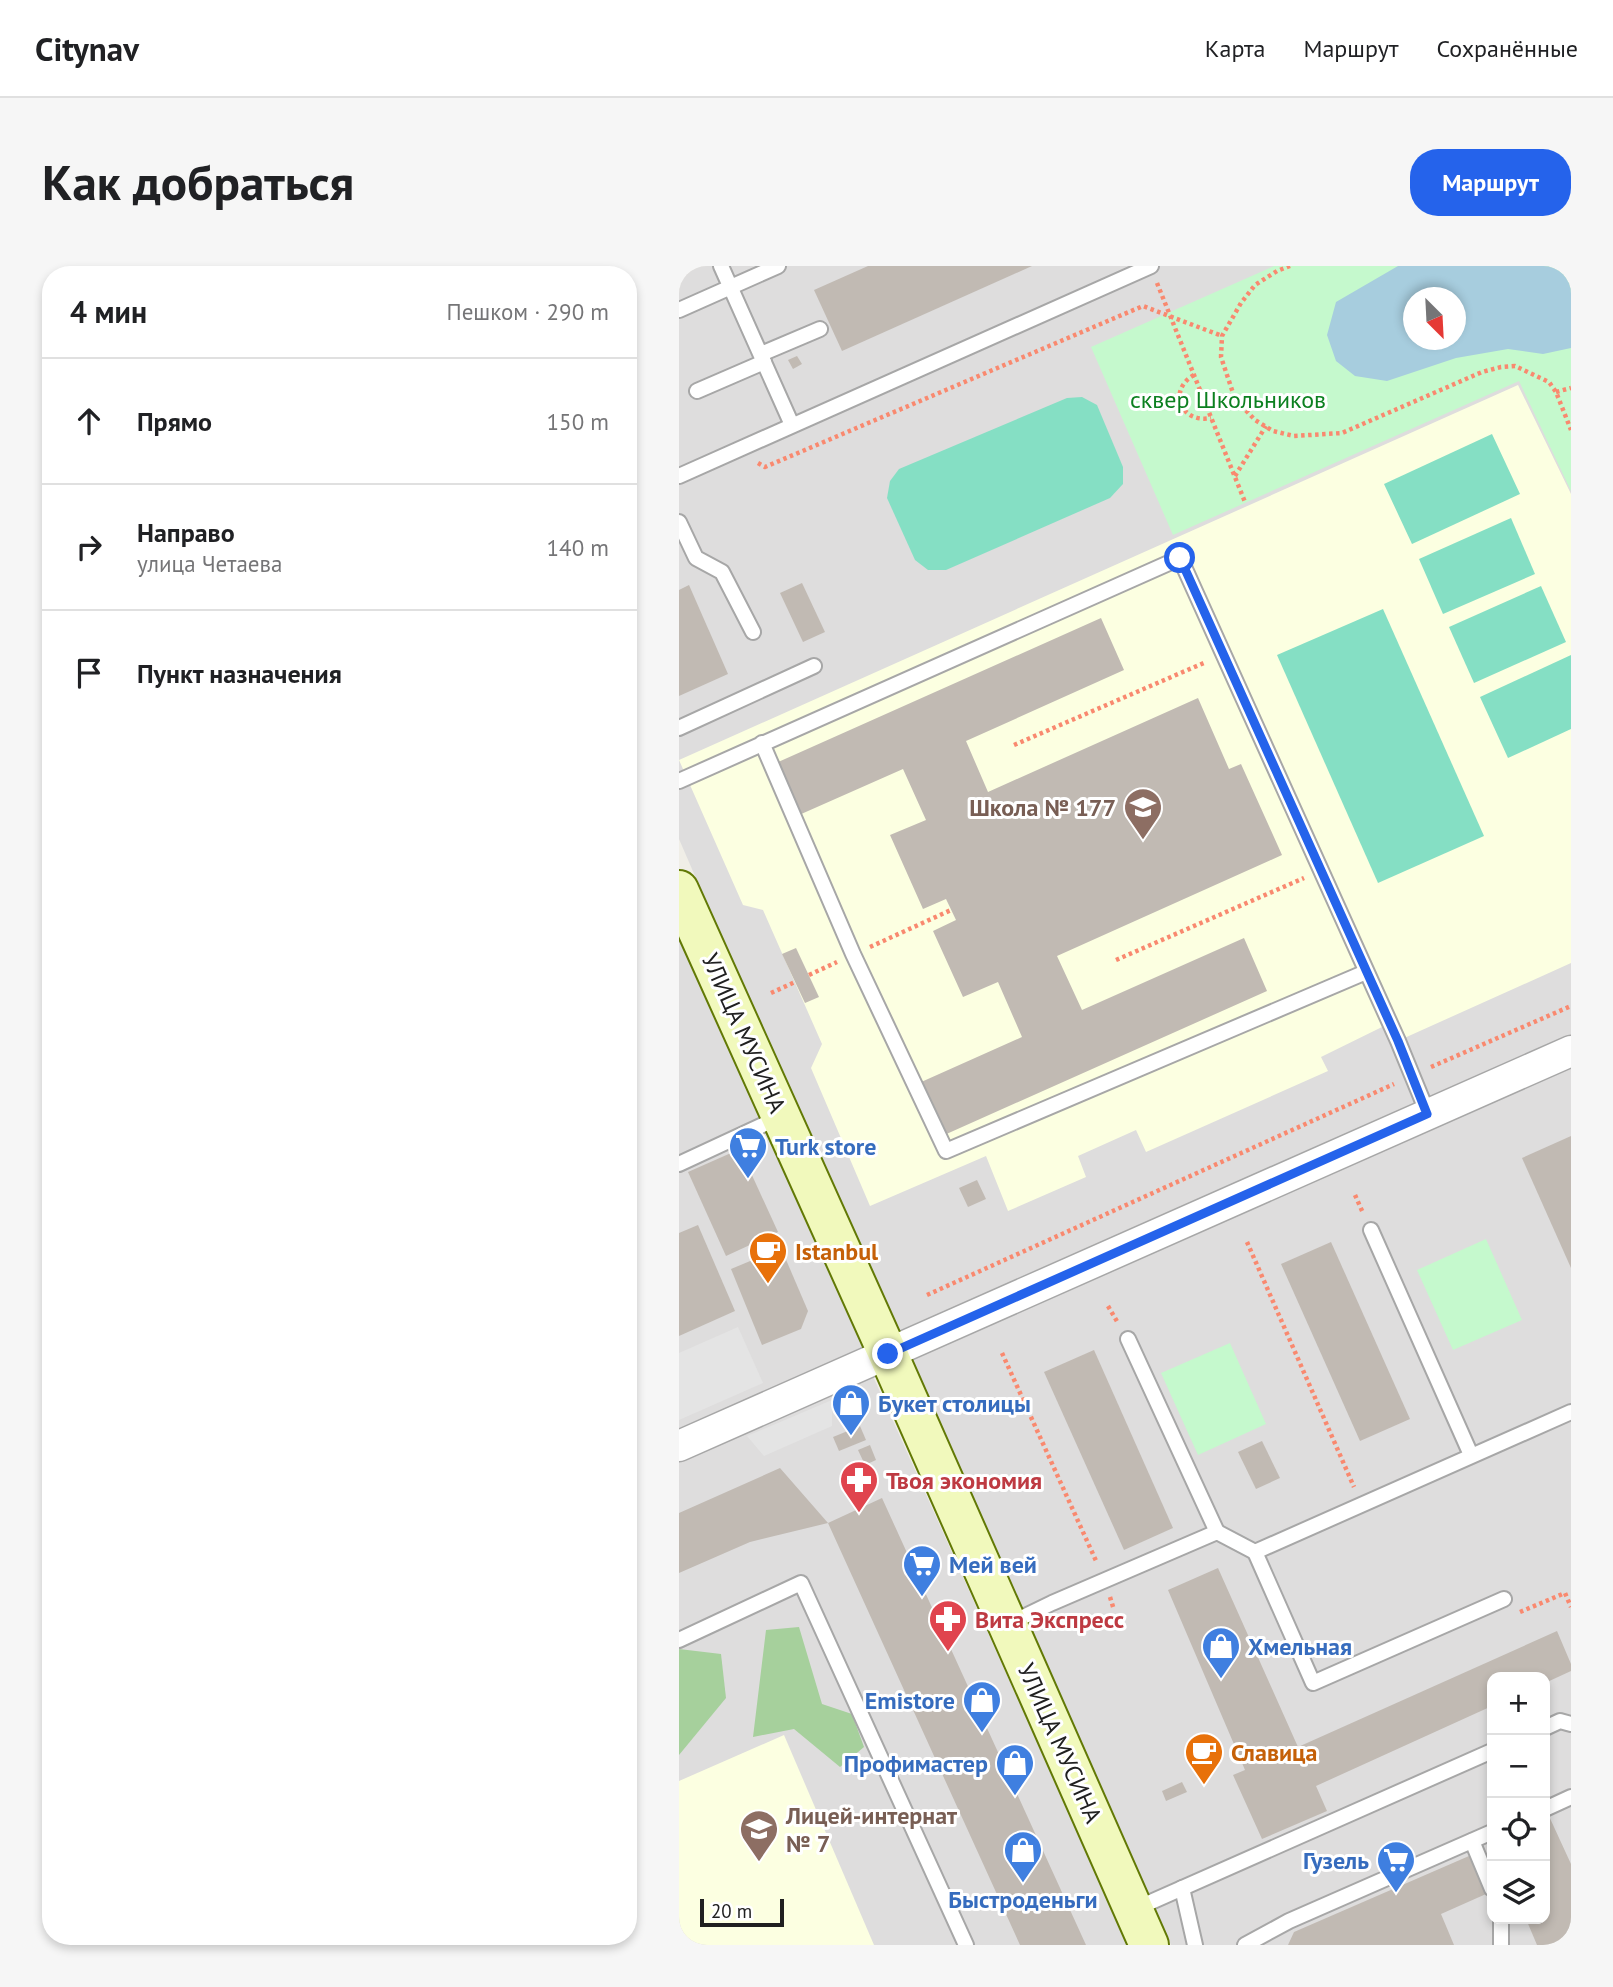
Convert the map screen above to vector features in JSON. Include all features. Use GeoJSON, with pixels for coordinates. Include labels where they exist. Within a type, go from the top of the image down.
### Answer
{"type":"FeatureCollection","features":[{"type":"Feature","properties":{"kind":"street","name":"УЛИЦА МУСИНА"},"geometry":{"type":"LineString","coordinates":[[679,890],[1149,1945]]}},
{"type":"Feature","properties":{"kind":"street"},"geometry":{"type":"LineString","coordinates":[[679,1446],[1571,1051]]}},
{"type":"Feature","properties":{"kind":"lane"},"geometry":{"type":"LineString","coordinates":[[721,266],[792,425]]}},
{"type":"Feature","properties":{"kind":"lane"},"geometry":{"type":"LineString","coordinates":[[679,310],[778,266]]}},
{"type":"Feature","properties":{"kind":"lane"},"geometry":{"type":"LineString","coordinates":[[679,476],[1151,266]]}},
{"type":"Feature","properties":{"kind":"lane"},"geometry":{"type":"LineString","coordinates":[[697,391],[820,329]]}},
{"type":"Feature","properties":{"kind":"lane"},"geometry":{"type":"LineString","coordinates":[[679,522],[696,558],[722,572],[753,632]]}},
{"type":"Feature","properties":{"kind":"lane"},"geometry":{"type":"LineString","coordinates":[[679,781],[1180,558],[1412,1075],[1427,1114]]}},
{"type":"Feature","properties":{"kind":"lane"},"geometry":{"type":"LineString","coordinates":[[679,728],[814,666]]}},
{"type":"Feature","properties":{"kind":"lane"},"geometry":{"type":"LineString","coordinates":[[762,743],[853,954],[946,1151],[1366,972]]}},
{"type":"Feature","properties":{"kind":"lane"},"geometry":{"type":"LineString","coordinates":[[679,1164],[781,1116]]}},
{"type":"Feature","properties":{"kind":"lane"},"geometry":{"type":"LineString","coordinates":[[1371,1230],[1471,1455]]}},
{"type":"Feature","properties":{"kind":"lane"},"geometry":{"type":"LineString","coordinates":[[1128,1339],[1217,1532],[1255,1552],[1313,1683],[1504,1599]]}},
{"type":"Feature","properties":{"kind":"lane"},"geometry":{"type":"LineString","coordinates":[[1255,1552],[1571,1412]]}},
{"type":"Feature","properties":{"kind":"lane"},"geometry":{"type":"LineString","coordinates":[[1008,1625],[1052,1603],[1217,1532]]}},
{"type":"Feature","properties":{"kind":"lane"},"geometry":{"type":"LineString","coordinates":[[679,1640],[801,1583],[966,1945]]}},
{"type":"Feature","properties":{"kind":"lane"},"geometry":{"type":"LineString","coordinates":[[1550,1726],[1560,1721],[1571,1724]]}},
{"type":"Feature","properties":{"kind":"lane"},"geometry":{"type":"LineString","coordinates":[[1134,1910],[1487,1753]]}},
{"type":"Feature","properties":{"kind":"lane"},"geometry":{"type":"LineString","coordinates":[[1550,1807],[1571,1797]]}},
{"type":"Feature","properties":{"kind":"lane"},"geometry":{"type":"LineString","coordinates":[[1245,1945],[1289,1921],[1487,1834]]}},
{"type":"Feature","properties":{"kind":"lane"},"geometry":{"type":"LineString","coordinates":[[1472,1841],[1487,1877]]}},
{"type":"Feature","properties":{"kind":"lane"},"geometry":{"type":"LineString","coordinates":[[1182,1888],[1195,1945]]}},
{"type":"Feature","properties":{"kind":"lane"},"geometry":{"type":"LineString","coordinates":[[1501,1924],[1501,1945]]}},
{"type":"Feature","properties":{"kind":"path"},"geometry":{"type":"LineString","coordinates":[[1151,266],[1245,502]]}},
{"type":"Feature","properties":{"kind":"path"},"geometry":{"type":"LineString","coordinates":[[1290,266],[1255,285],[1222,336],[1221,358],[1235,399],[1255,420],[1273,431],[1294,436],[1342,433],[1482,372],[1515,366],[1549,382],[1556,392],[1571,430]]}},
{"type":"Feature","properties":{"kind":"path"},"geometry":{"type":"LineString","coordinates":[[753,460],[765,467],[1143,306],[1222,336]]}},
{"type":"Feature","properties":{"kind":"path"},"geometry":{"type":"LineString","coordinates":[[1194,375],[1181,388],[1181,405],[1186,413],[1194,418],[1211,418]]}},
{"type":"Feature","properties":{"kind":"path"},"geometry":{"type":"LineString","coordinates":[[1556,392],[1571,388]]}},
{"type":"Feature","properties":{"kind":"path"},"geometry":{"type":"LineString","coordinates":[[1235,477],[1266,426]]}},
{"type":"Feature","properties":{"kind":"path"},"geometry":{"type":"LineString","coordinates":[[1014,745],[1223,654]]}},
{"type":"Feature","properties":{"kind":"path"},"geometry":{"type":"LineString","coordinates":[[1117,960],[1321,871]]}},
{"type":"Feature","properties":{"kind":"path"},"geometry":{"type":"LineString","coordinates":[[916,926],[951,910]]}},
{"type":"Feature","properties":{"kind":"path"},"geometry":{"type":"LineString","coordinates":[[771,993],[795,982]]}},
{"type":"Feature","properties":{"kind":"path"},"geometry":{"type":"LineString","coordinates":[[927,1295],[1412,1075],[1571,1006]]}},
{"type":"Feature","properties":{"kind":"path"},"geometry":{"type":"LineString","coordinates":[[1247,1242],[1362,1504]]}},
{"type":"Feature","properties":{"kind":"path"},"geometry":{"type":"LineString","coordinates":[[1002,1353],[1105,1581],[1114,1610]]}},
{"type":"Feature","properties":{"kind":"path"},"geometry":{"type":"LineString","coordinates":[[1504,1599],[1518,1613],[1565,1593],[1571,1607]]}},
{"type":"Feature","properties":{"kind":"shaded area"},"geometry":{"type":"Polygon","coordinates":[[[679,266],[1571,266],[1571,1036],[894,1336],[679,839],[679,266]]]}},
{"type":"Feature","properties":{"kind":"shaded area","name":"Школа № 177"},"geometry":{"type":"Polygon","coordinates":[[[1518,385],[1571,494],[1571,963],[1391,1044],[1382,1027],[1321,1057],[1328,1071],[1146,1152],[1136,1130],[1078,1156],[1086,1177],[1008,1211],[986,1156],[870,1206],[811,1068],[822,1044],[763,910],[743,905],[679,760],[1518,385]]]}},
{"type":"Feature","properties":{"kind":"shaded area"},"geometry":{"type":"Polygon","coordinates":[[[679,937],[866,1350],[679,1432],[679,937]]]}},
{"type":"Feature","properties":{"kind":"shaded area"},"geometry":{"type":"Polygon","coordinates":[[[1571,1065],[1571,1945],[1171,1945],[903,1360],[1571,1065]]]}},
{"type":"Feature","properties":{"kind":"shaded area"},"geometry":{"type":"Polygon","coordinates":[[[738,1327],[763,1383],[679,1420],[679,1353],[738,1327]]]}},
{"type":"Feature","properties":{"kind":"shaded area"},"geometry":{"type":"Polygon","coordinates":[[[872,1374],[1128,1945],[679,1945],[679,1460],[872,1374]]]}},
{"type":"Feature","properties":{"kind":"shaded area"},"geometry":{"type":"Polygon","coordinates":[[[832,1400],[832,1426],[764,1456],[747,1436],[832,1400]]]}},
{"type":"Feature","properties":{"kind":"shaded area","name":"Лицей-интернат № 7"},"geometry":{"type":"Polygon","coordinates":[[[784,1735],[874,1945],[679,1945],[679,1781],[784,1735]]]}},
{"type":"Feature","properties":{"kind":"green space","name":"сквер Школьников"},"geometry":{"type":"Polygon","coordinates":[[[1274,266],[1571,266],[1571,491],[1519,381],[1173,535],[1091,347],[1274,266]]]}},
{"type":"Feature","properties":{"kind":"green space"},"geometry":{"type":"Polygon","coordinates":[[[1082,397],[1097,405],[1123,467],[1123,484],[1110,498],[946,570],[928,570],[915,560],[887,498],[890,481],[899,469],[1067,398],[1082,397]]]}},
{"type":"Feature","properties":{"kind":"green space"},"geometry":{"type":"Polygon","coordinates":[[[1492,434],[1520,494],[1412,544],[1384,484],[1492,434]]]}},
{"type":"Feature","properties":{"kind":"green space"},"geometry":{"type":"Polygon","coordinates":[[[1511,518],[1535,574],[1443,614],[1419,559],[1511,518]]]}},
{"type":"Feature","properties":{"kind":"green space"},"geometry":{"type":"Polygon","coordinates":[[[1541,586],[1566,642],[1474,683],[1449,627],[1541,586]]]}},
{"type":"Feature","properties":{"kind":"green space"},"geometry":{"type":"Polygon","coordinates":[[[1383,609],[1484,836],[1378,883],[1277,655],[1383,609]]]}},
{"type":"Feature","properties":{"kind":"green space"},"geometry":{"type":"Polygon","coordinates":[[[1571,655],[1571,729],[1508,758],[1480,697],[1571,655]]]}},
{"type":"Feature","properties":{"kind":"green space"},"geometry":{"type":"Polygon","coordinates":[[[1486,1239],[1522,1320],[1453,1350],[1417,1270],[1486,1239]]]}},
{"type":"Feature","properties":{"kind":"green space"},"geometry":{"type":"Polygon","coordinates":[[[1230,1343],[1266,1424],[1198,1455],[1161,1373],[1230,1343]]]}},
{"type":"Feature","properties":{"kind":"green space"},"geometry":{"type":"Polygon","coordinates":[[[799,1627],[822,1704],[852,1714],[864,1747],[840,1767],[794,1729],[753,1737],[766,1630],[799,1627]]]}},
{"type":"Feature","properties":{"kind":"green space"},"geometry":{"type":"Polygon","coordinates":[[[679,1649],[721,1654],[726,1698],[679,1755],[679,1649]]]}},
{"type":"Feature","properties":{"kind":"water"},"geometry":{"type":"Polygon","coordinates":[[[1398,266],[1571,266],[1571,348],[1543,354],[1508,349],[1456,358],[1387,381],[1355,376],[1336,361],[1327,335],[1336,302],[1398,266]]]}},
{"type":"Feature","properties":{"kind":"building"},"geometry":{"type":"Polygon","coordinates":[[[868,266],[1032,266],[842,351],[814,290],[868,266]]]}},
{"type":"Feature","properties":{"kind":"building"},"geometry":{"type":"Polygon","coordinates":[[[797,356],[802,364],[793,369],[788,360],[797,356]]]}},
{"type":"Feature","properties":{"kind":"building"},"geometry":{"type":"Polygon","coordinates":[[[802,583],[825,632],[803,642],[780,593],[802,583]]]}},
{"type":"Feature","properties":{"kind":"building"},"geometry":{"type":"Polygon","coordinates":[[[689,585],[728,674],[679,696],[679,590],[689,585]]]}},
{"type":"Feature","properties":{"kind":"building"},"geometry":{"type":"Polygon","coordinates":[[[1101,618],[1124,670],[966,741],[988,792],[1198,698],[1229,769],[1241,764],[1282,855],[1057,956],[1082,1010],[1244,938],[1267,991],[942,1136],[919,1083],[1022,1037],[998,982],[963,997],[933,931],[956,920],[946,899],[923,909],[890,835],[926,820],[903,769],[799,815],[776,763],[1101,618]]]}},
{"type":"Feature","properties":{"kind":"building"},"geometry":{"type":"Polygon","coordinates":[[[796,948],[819,997],[805,1003],[782,954],[796,948]]]}},
{"type":"Feature","properties":{"kind":"building"},"geometry":{"type":"Polygon","coordinates":[[[1571,1136],[1571,1268],[1522,1158],[1571,1136]]]}},
{"type":"Feature","properties":{"kind":"building"},"geometry":{"type":"Polygon","coordinates":[[[740,1149],[778,1232],[726,1256],[688,1172],[740,1149]]]}},
{"type":"Feature","properties":{"kind":"building"},"geometry":{"type":"Polygon","coordinates":[[[977,1180],[986,1199],[968,1207],[959,1188],[977,1180]]]}},
{"type":"Feature","properties":{"kind":"building"},"geometry":{"type":"Polygon","coordinates":[[[698,1225],[735,1311],[679,1336],[679,1233],[698,1225]]]}},
{"type":"Feature","properties":{"kind":"building"},"geometry":{"type":"Polygon","coordinates":[[[1331,1242],[1410,1419],[1360,1441],[1281,1264],[1331,1242]]]}},
{"type":"Feature","properties":{"kind":"building"},"geometry":{"type":"Polygon","coordinates":[[[781,1248],[808,1311],[801,1329],[762,1345],[731,1269],[781,1248]]]}},
{"type":"Feature","properties":{"kind":"building"},"geometry":{"type":"Polygon","coordinates":[[[1094,1350],[1173,1528],[1124,1550],[1044,1372],[1094,1350]]]}},
{"type":"Feature","properties":{"kind":"building"},"geometry":{"type":"Polygon","coordinates":[[[860,1426],[866,1440],[839,1451],[833,1437],[860,1426]]]}},
{"type":"Feature","properties":{"kind":"building"},"geometry":{"type":"Polygon","coordinates":[[[1262,1441],[1280,1478],[1256,1489],[1238,1452],[1262,1441]]]}},
{"type":"Feature","properties":{"kind":"building"},"geometry":{"type":"Polygon","coordinates":[[[870,1445],[876,1460],[865,1465],[858,1450],[870,1445]]]}},
{"type":"Feature","properties":{"kind":"building"},"geometry":{"type":"Polygon","coordinates":[[[780,1468],[828,1523],[750,1542],[679,1573],[679,1513],[780,1468]]]}},
{"type":"Feature","properties":{"kind":"building"},"geometry":{"type":"Polygon","coordinates":[[[882,1498],[1086,1945],[1020,1945],[828,1523],[882,1498]]]}},
{"type":"Feature","properties":{"kind":"building"},"geometry":{"type":"Polygon","coordinates":[[[1218,1568],[1298,1747],[1557,1631],[1571,1664],[1571,1671],[1550,1681],[1550,1672],[1487,1672],[1487,1708],[1316,1786],[1327,1811],[1262,1839],[1233,1775],[1245,1770],[1168,1590],[1218,1568]]]}},
{"type":"Feature","properties":{"kind":"building"},"geometry":{"type":"Polygon","coordinates":[[[1182,1782],[1187,1792],[1166,1801],[1162,1791],[1182,1782]]]}},
{"type":"Feature","properties":{"kind":"building"},"geometry":{"type":"Polygon","coordinates":[[[1550,1818],[1571,1864],[1571,1945],[1537,1945],[1528,1924],[1550,1924],[1550,1818]]]}},
{"type":"Feature","properties":{"kind":"building"},"geometry":{"type":"Polygon","coordinates":[[[1469,1856],[1486,1894],[1441,1914],[1454,1945],[1288,1945],[1294,1932],[1469,1856]]]}},
{"type":"Feature","properties":{"kind":"place","name":"Школа № 177"},"geometry":{"type":"Point","coordinates":[1143,841]}},
{"type":"Feature","properties":{"kind":"place","name":"Turk store"},"geometry":{"type":"Point","coordinates":[748,1180]}},
{"type":"Feature","properties":{"kind":"place","name":"Istanbul"},"geometry":{"type":"Point","coordinates":[768,1285]}},
{"type":"Feature","properties":{"kind":"place","name":"Букет столицы"},"geometry":{"type":"Point","coordinates":[851,1437]}},
{"type":"Feature","properties":{"kind":"place","name":"Твоя экономия"},"geometry":{"type":"Point","coordinates":[859,1514]}},
{"type":"Feature","properties":{"kind":"place","name":"Мей вей"},"geometry":{"type":"Point","coordinates":[922,1598]}},
{"type":"Feature","properties":{"kind":"place","name":"Вита Экспресс"},"geometry":{"type":"Point","coordinates":[948,1653]}},
{"type":"Feature","properties":{"kind":"place","name":"Хмельная"},"geometry":{"type":"Point","coordinates":[1221,1680]}},
{"type":"Feature","properties":{"kind":"place","name":"Emistore"},"geometry":{"type":"Point","coordinates":[982,1734]}},
{"type":"Feature","properties":{"kind":"place","name":"Славица"},"geometry":{"type":"Point","coordinates":[1204,1786]}},
{"type":"Feature","properties":{"kind":"place","name":"Профимастер"},"geometry":{"type":"Point","coordinates":[1015,1797]}},
{"type":"Feature","properties":{"kind":"place","name":"Лицей-интернат № 7"},"geometry":{"type":"Point","coordinates":[759,1863]}},
{"type":"Feature","properties":{"kind":"place","name":"Быстроденьги"},"geometry":{"type":"Point","coordinates":[1023,1884]}},
{"type":"Feature","properties":{"kind":"place","name":"Гузель"},"geometry":{"type":"Point","coordinates":[1396,1894]}},
{"type":"Feature","properties":{"kind":"route"},"geometry":{"type":"LineString","coordinates":[[888,1354],[1427,1114],[1398,1041],[1180,558]]}}]}
